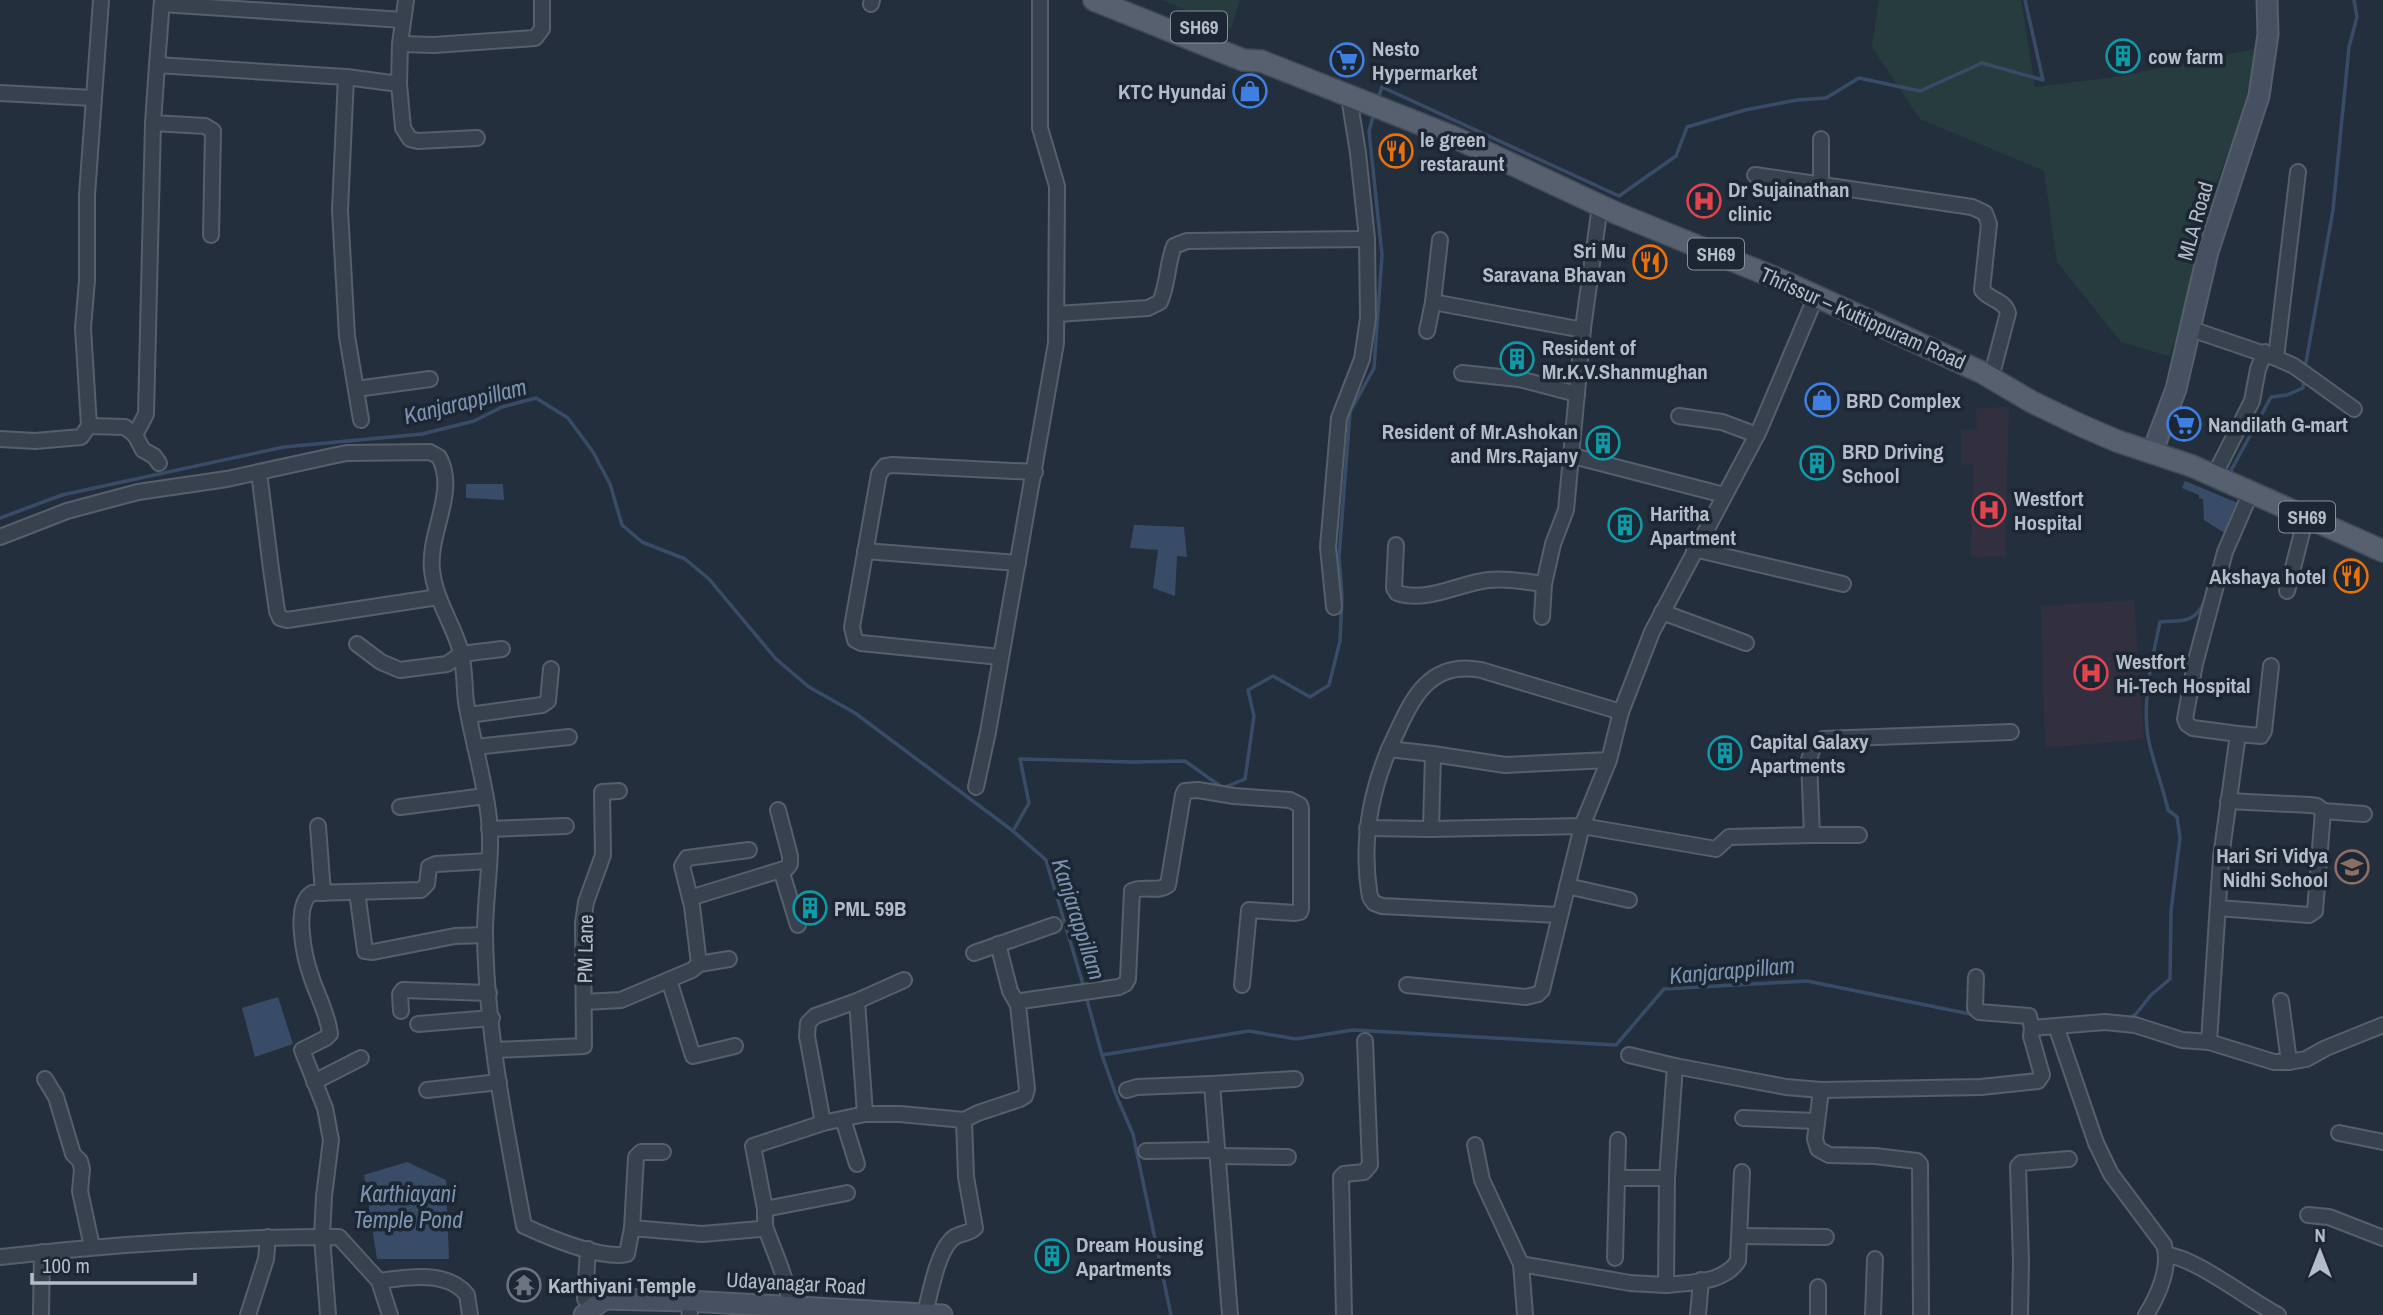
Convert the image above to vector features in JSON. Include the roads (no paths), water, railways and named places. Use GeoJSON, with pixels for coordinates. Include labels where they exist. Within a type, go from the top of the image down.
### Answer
{"type":"FeatureCollection","features":[{"type":"Feature","properties":{"kind":"main road","name":"Thrissur – Kuttippuram Road"},"geometry":{"type":"LineString","coordinates":[[1094,0],[1243,60],[1261,61],[1457,138],[1600,206],[1816,296],[1991,378],[2080,425],[2221,479],[2383,551]]}},
{"type":"Feature","properties":{"kind":"main road","name":"Thrissur – Kuttippuram Road"},"geometry":{"type":"LineString","coordinates":[[1132,0],[1247,47],[1261,61]]}},
{"type":"Feature","properties":{"kind":"street"},"geometry":{"type":"LineString","coordinates":[[0,439],[81,437],[89,426],[83,328],[87,280],[87,195],[101,0]]}},
{"type":"Feature","properties":{"kind":"street"},"geometry":{"type":"LineString","coordinates":[[405,0],[399,84],[403,128],[410,139],[418,141],[477,138]]}},
{"type":"Feature","properties":{"kind":"street"},"geometry":{"type":"LineString","coordinates":[[400,44],[434,45],[535,38],[541,29],[542,0]]}},
{"type":"Feature","properties":{"kind":"street"},"geometry":{"type":"LineString","coordinates":[[976,787],[1035,472],[1056,343],[1057,186],[1040,128],[1040,0]]}},
{"type":"Feature","properties":{"kind":"street","name":"MLA Road"},"geometry":{"type":"LineString","coordinates":[[2152,453],[2176,389],[2210,245],[2259,96],[2268,34],[2267,0]]}},
{"type":"Feature","properties":{"kind":"street"},"geometry":{"type":"LineString","coordinates":[[135,435],[146,414],[153,123],[162,2],[403,20]]}},
{"type":"Feature","properties":{"kind":"street"},"geometry":{"type":"LineString","coordinates":[[157,65],[346,77],[399,84]]}},
{"type":"Feature","properties":{"kind":"street"},"geometry":{"type":"LineString","coordinates":[[346,77],[340,210],[347,336],[360,420]]}},
{"type":"Feature","properties":{"kind":"street"},"geometry":{"type":"LineString","coordinates":[[0,93],[93,98]]}},
{"type":"Feature","properties":{"kind":"street"},"geometry":{"type":"LineString","coordinates":[[1334,607],[1328,547],[1339,418],[1362,359],[1368,318],[1367,239],[1349,97]]}},
{"type":"Feature","properties":{"kind":"street"},"geometry":{"type":"LineString","coordinates":[[153,123],[205,126],[213,131],[211,235]]}},
{"type":"Feature","properties":{"kind":"street"},"geometry":{"type":"LineString","coordinates":[[1821,139],[1821,183]]}},
{"type":"Feature","properties":{"kind":"street"},"geometry":{"type":"LineString","coordinates":[[2221,479],[2252,401],[2258,369],[2271,355],[2298,172]]}},
{"type":"Feature","properties":{"kind":"street"},"geometry":{"type":"LineString","coordinates":[[1755,175],[1972,207],[1985,213],[1989,224],[1982,290],[1991,299],[2003,304],[2008,313],[1991,378]]}},
{"type":"Feature","properties":{"kind":"street"},"geometry":{"type":"LineString","coordinates":[[1542,617],[1544,583],[1553,544],[1566,510],[1583,330],[1600,206]]}},
{"type":"Feature","properties":{"kind":"street"},"geometry":{"type":"LineString","coordinates":[[1057,314],[1148,308],[1160,302],[1164,295],[1169,258],[1174,246],[1187,241],[1367,239]]}},
{"type":"Feature","properties":{"kind":"street"},"geometry":{"type":"LineString","coordinates":[[1427,331],[1440,240]]}},
{"type":"Feature","properties":{"kind":"street"},"geometry":{"type":"LineString","coordinates":[[1408,985],[1526,997],[1538,994],[1542,989],[1581,826],[1609,761],[1621,712],[1652,632],[1757,435],[1816,296]]}},
{"type":"Feature","properties":{"kind":"street"},"geometry":{"type":"LineString","coordinates":[[1433,302],[1583,330]]}},
{"type":"Feature","properties":{"kind":"street"},"geometry":{"type":"LineString","coordinates":[[2191,329],[2271,355],[2305,374],[2354,409]]}},
{"type":"Feature","properties":{"kind":"street"},"geometry":{"type":"LineString","coordinates":[[1462,373],[1519,379],[1577,394]]}},
{"type":"Feature","properties":{"kind":"street"},"geometry":{"type":"LineString","coordinates":[[356,389],[430,380]]}},
{"type":"Feature","properties":{"kind":"street"},"geometry":{"type":"LineString","coordinates":[[1679,415],[1722,422],[1757,435]]}},
{"type":"Feature","properties":{"kind":"street"},"geometry":{"type":"LineString","coordinates":[[89,426],[125,427],[135,435],[143,450],[154,456],[159,463]]}},
{"type":"Feature","properties":{"kind":"street"},"geometry":{"type":"LineString","coordinates":[[0,537],[67,511],[164,486],[259,472],[348,453],[430,452],[439,457],[446,477],[431,550],[432,571],[438,597],[461,654],[469,715],[485,796],[489,829],[485,935],[489,993],[499,1082],[524,1226],[551,1238],[588,1249],[619,1256],[627,1254],[632,1228],[636,1157],[641,1152],[663,1152]]}},
{"type":"Feature","properties":{"kind":"street"},"geometry":{"type":"LineString","coordinates":[[1573,456],[1724,495]]}},
{"type":"Feature","properties":{"kind":"street"},"geometry":{"type":"LineString","coordinates":[[1000,657],[861,643],[855,639],[852,627],[879,474],[885,466],[1035,472]]}},
{"type":"Feature","properties":{"kind":"street"},"geometry":{"type":"LineString","coordinates":[[259,472],[280,618],[287,620],[438,597]]}},
{"type":"Feature","properties":{"kind":"street"},"geometry":{"type":"LineString","coordinates":[[2250,492],[2222,564],[2195,664],[2185,719],[2187,724],[2261,736],[2264,731],[2271,666]]}},
{"type":"Feature","properties":{"kind":"street"},"geometry":{"type":"LineString","coordinates":[[2287,591],[2306,517]]}},
{"type":"Feature","properties":{"kind":"street"},"geometry":{"type":"LineString","coordinates":[[1395,545],[1394,588],[1397,593],[1404,595],[1424,595],[1487,580],[1544,583]]}},
{"type":"Feature","properties":{"kind":"street"},"geometry":{"type":"LineString","coordinates":[[1695,550],[1843,584]]}},
{"type":"Feature","properties":{"kind":"street"},"geometry":{"type":"LineString","coordinates":[[865,551],[1018,563]]}},
{"type":"Feature","properties":{"kind":"street"},"geometry":{"type":"LineString","coordinates":[[1662,612],[1746,643]]}},
{"type":"Feature","properties":{"kind":"street"},"geometry":{"type":"LineString","coordinates":[[357,644],[381,662],[400,670],[447,664],[461,654],[502,649]]}},
{"type":"Feature","properties":{"kind":"street"},"geometry":{"type":"LineString","coordinates":[[1558,915],[1382,906],[1374,903],[1370,897],[1366,871],[1367,828],[1374,790],[1389,749],[1420,689],[1445,671],[1460,667],[1481,670],[1621,712]]}},
{"type":"Feature","properties":{"kind":"street"},"geometry":{"type":"LineString","coordinates":[[469,715],[542,705],[548,701],[551,669]]}},
{"type":"Feature","properties":{"kind":"street"},"geometry":{"type":"LineString","coordinates":[[1812,835],[1809,760],[1813,747],[1823,739],[2011,732]]}},
{"type":"Feature","properties":{"kind":"street"},"geometry":{"type":"LineString","coordinates":[[2209,1042],[2221,857],[2238,734]]}},
{"type":"Feature","properties":{"kind":"street"},"geometry":{"type":"LineString","coordinates":[[475,747],[569,737]]}},
{"type":"Feature","properties":{"kind":"street"},"geometry":{"type":"LineString","coordinates":[[1389,749],[1505,765],[1609,761]]}},
{"type":"Feature","properties":{"kind":"street"},"geometry":{"type":"LineString","coordinates":[[1431,829],[1433,754]]}},
{"type":"Feature","properties":{"kind":"street"},"geometry":{"type":"LineString","coordinates":[[1018,1005],[1021,1001],[1125,985],[1128,979],[1132,891],[1137,888],[1164,888],[1168,885],[1183,795],[1185,792],[1198,790],[1290,800],[1300,805],[1301,809],[1300,912],[1253,908],[1249,910],[1242,985]]}},
{"type":"Feature","properties":{"kind":"street","name":"PM Lane"},"geometry":{"type":"LineString","coordinates":[[496,1050],[584,1045],[583,923],[586,902],[603,855],[602,792],[619,791]]}},
{"type":"Feature","properties":{"kind":"street"},"geometry":{"type":"LineString","coordinates":[[400,807],[485,796]]}},
{"type":"Feature","properties":{"kind":"street"},"geometry":{"type":"LineString","coordinates":[[2228,801],[2310,805],[2323,811],[2364,814]]}},
{"type":"Feature","properties":{"kind":"street"},"geometry":{"type":"LineString","coordinates":[[690,898],[787,868],[790,856],[778,810]]}},
{"type":"Feature","properties":{"kind":"street"},"geometry":{"type":"LineString","coordinates":[[2218,908],[2309,915],[2315,911],[2323,811]]}},
{"type":"Feature","properties":{"kind":"street"},"geometry":{"type":"LineString","coordinates":[[489,829],[566,825]]}},
{"type":"Feature","properties":{"kind":"street"},"geometry":{"type":"LineString","coordinates":[[318,826],[323,893]]}},
{"type":"Feature","properties":{"kind":"street"},"geometry":{"type":"LineString","coordinates":[[1367,828],[1581,826],[1716,849],[1729,837],[1859,835]]}},
{"type":"Feature","properties":{"kind":"street"},"geometry":{"type":"LineString","coordinates":[[699,964],[690,898],[682,866],[687,858],[749,850]]}},
{"type":"Feature","properties":{"kind":"street"},"geometry":{"type":"LineString","coordinates":[[328,1315],[322,1237],[331,1140],[325,1108],[302,1050],[330,1034],[310,975],[303,940],[302,908],[305,898],[312,893],[421,890],[427,884],[429,867],[436,864],[489,861]]}},
{"type":"Feature","properties":{"kind":"street"},"geometry":{"type":"LineString","coordinates":[[781,870],[798,925]]}},
{"type":"Feature","properties":{"kind":"street"},"geometry":{"type":"LineString","coordinates":[[1567,886],[1629,900]]}},
{"type":"Feature","properties":{"kind":"street"},"geometry":{"type":"LineString","coordinates":[[357,892],[366,951],[373,953],[455,936],[485,935]]}},
{"type":"Feature","properties":{"kind":"street"},"geometry":{"type":"LineString","coordinates":[[974,953],[1054,925]]}},
{"type":"Feature","properties":{"kind":"street"},"geometry":{"type":"LineString","coordinates":[[790,1310],[765,1226],[765,1209],[753,1146],[823,1123],[864,1115],[900,1114],[964,1120],[1026,1096],[1018,1005],[1010,991],[998,944]]}},
{"type":"Feature","properties":{"kind":"street","name":"PM Lane"},"geometry":{"type":"LineString","coordinates":[[584,1002],[621,1000],[692,970],[699,964],[729,960]]}},
{"type":"Feature","properties":{"kind":"street"},"geometry":{"type":"LineString","coordinates":[[1976,977],[1975,1008],[1979,1012],[2056,1026],[2105,1022],[2135,1025],[2182,1040],[2209,1042],[2274,1062],[2306,1059],[2383,1025]]}},
{"type":"Feature","properties":{"kind":"street"},"geometry":{"type":"LineString","coordinates":[[669,980],[693,1056],[735,1046]]}},
{"type":"Feature","properties":{"kind":"street"},"geometry":{"type":"LineString","coordinates":[[823,1123],[807,1036],[808,1023],[811,1018],[824,1011],[857,1001],[904,980]]}},
{"type":"Feature","properties":{"kind":"street"},"geometry":{"type":"LineString","coordinates":[[401,1011],[400,994],[403,990],[489,993]]}},
{"type":"Feature","properties":{"kind":"street"},"geometry":{"type":"LineString","coordinates":[[857,1001],[864,1115]]}},
{"type":"Feature","properties":{"kind":"street"},"geometry":{"type":"LineString","coordinates":[[2280,1001],[2289,1062]]}},
{"type":"Feature","properties":{"kind":"street"},"geometry":{"type":"LineString","coordinates":[[418,1024],[492,1018]]}},
{"type":"Feature","properties":{"kind":"street"},"geometry":{"type":"LineString","coordinates":[[1629,1055],[1773,1085],[1821,1090],[1981,1087],[2038,1081],[2042,1075],[2031,1036],[2031,1022]]}},
{"type":"Feature","properties":{"kind":"street"},"geometry":{"type":"LineString","coordinates":[[2056,1026],[2096,1143],[2111,1174],[2164,1245],[2168,1255],[2162,1282],[2146,1315]]}},
{"type":"Feature","properties":{"kind":"street"},"geometry":{"type":"LineString","coordinates":[[1344,1315],[1341,1177],[1344,1174],[1364,1172],[1370,1166],[1365,1041]]}},
{"type":"Feature","properties":{"kind":"street"},"geometry":{"type":"LineString","coordinates":[[314,1082],[361,1058]]}},
{"type":"Feature","properties":{"kind":"street"},"geometry":{"type":"LineString","coordinates":[[1666,1285],[1667,1178],[1675,1066]]}},
{"type":"Feature","properties":{"kind":"street"},"geometry":{"type":"LineString","coordinates":[[45,1079],[56,1097],[73,1154],[80,1161],[80,1191],[92,1247]]}},
{"type":"Feature","properties":{"kind":"street"},"geometry":{"type":"LineString","coordinates":[[1127,1090],[1137,1087],[1295,1079]]}},
{"type":"Feature","properties":{"kind":"street"},"geometry":{"type":"LineString","coordinates":[[427,1090],[499,1082]]}},
{"type":"Feature","properties":{"kind":"street"},"geometry":{"type":"LineString","coordinates":[[1212,1084],[1230,1315]]}},
{"type":"Feature","properties":{"kind":"street"},"geometry":{"type":"LineString","coordinates":[[1821,1090],[1815,1144],[1822,1152],[1829,1155],[1875,1156],[1917,1161],[1920,1164],[1921,1315]]}},
{"type":"Feature","properties":{"kind":"street"},"geometry":{"type":"LineString","coordinates":[[1743,1118],[1817,1121]]}},
{"type":"Feature","properties":{"kind":"street"},"geometry":{"type":"LineString","coordinates":[[843,1119],[857,1164]]}},
{"type":"Feature","properties":{"kind":"street"},"geometry":{"type":"LineString","coordinates":[[934,1314],[947,1246],[955,1237],[975,1228],[967,1177],[964,1120]]}},
{"type":"Feature","properties":{"kind":"street"},"geometry":{"type":"LineString","coordinates":[[2339,1133],[2383,1142]]}},
{"type":"Feature","properties":{"kind":"street"},"geometry":{"type":"LineString","coordinates":[[1615,1258],[1618,1140]]}},
{"type":"Feature","properties":{"kind":"street"},"geometry":{"type":"LineString","coordinates":[[1475,1145],[1482,1180],[1521,1264],[1525,1315]]}},
{"type":"Feature","properties":{"kind":"street"},"geometry":{"type":"LineString","coordinates":[[1146,1151],[1288,1157]]}},
{"type":"Feature","properties":{"kind":"street"},"geometry":{"type":"LineString","coordinates":[[2020,1315],[2018,1166],[2021,1163],[2069,1159]]}},
{"type":"Feature","properties":{"kind":"street"},"geometry":{"type":"LineString","coordinates":[[1521,1264],[1630,1283],[1666,1285],[1713,1279],[1733,1268],[1738,1261],[1742,1172]]}},
{"type":"Feature","properties":{"kind":"street"},"geometry":{"type":"LineString","coordinates":[[1618,1178],[1667,1178]]}},
{"type":"Feature","properties":{"kind":"street"},"geometry":{"type":"LineString","coordinates":[[765,1209],[847,1193]]}},
{"type":"Feature","properties":{"kind":"street"},"geometry":{"type":"LineString","coordinates":[[2308,1215],[2329,1217],[2383,1238]]}},
{"type":"Feature","properties":{"kind":"street"},"geometry":{"type":"LineString","coordinates":[[632,1228],[702,1234],[760,1229],[765,1226]]}},
{"type":"Feature","properties":{"kind":"street"},"geometry":{"type":"LineString","coordinates":[[1740,1236],[1826,1237]]}},
{"type":"Feature","properties":{"kind":"street"},"geometry":{"type":"LineString","coordinates":[[248,1315],[266,1259],[268,1237]]}},
{"type":"Feature","properties":{"kind":"street"},"geometry":{"type":"LineString","coordinates":[[0,1257],[92,1247],[268,1237],[339,1237],[379,1280],[390,1315]]}},
{"type":"Feature","properties":{"kind":"street"},"geometry":{"type":"LineString","coordinates":[[588,1249],[593,1299]]}},
{"type":"Feature","properties":{"kind":"street"},"geometry":{"type":"LineString","coordinates":[[41,1315],[43,1252]]}},
{"type":"Feature","properties":{"kind":"street"},"geometry":{"type":"LineString","coordinates":[[2168,1255],[2196,1266],[2278,1315]]}},
{"type":"Feature","properties":{"kind":"street"},"geometry":{"type":"LineString","coordinates":[[1873,1315],[1875,1259]]}},
{"type":"Feature","properties":{"kind":"street"},"geometry":{"type":"LineString","coordinates":[[379,1280],[423,1278],[454,1282],[467,1294],[470,1315]]}},
{"type":"Feature","properties":{"kind":"street"},"geometry":{"type":"LineString","coordinates":[[1698,1315],[1700,1280]]}},
{"type":"Feature","properties":{"kind":"street"},"geometry":{"type":"LineString","coordinates":[[1818,1287],[1818,1315]]}},
{"type":"Feature","properties":{"kind":"street","name":"Udayanagar Road"},"geometry":{"type":"LineString","coordinates":[[593,1299],[637,1307],[934,1314]]}},
{"type":"Feature","properties":{"kind":"water"},"geometry":{"type":"Polygon","coordinates":[[[2185,481],[2240,504],[2228,535],[2204,520],[2203,499],[2182,488],[2185,481]]]}},
{"type":"Feature","properties":{"kind":"water"},"geometry":{"type":"Polygon","coordinates":[[[466,484],[503,484],[504,500],[466,498],[466,484]]]}},
{"type":"Feature","properties":{"kind":"water"},"geometry":{"type":"Polygon","coordinates":[[[1134,525],[1184,527],[1187,557],[1177,556],[1175,596],[1153,588],[1158,550],[1130,548],[1134,525]]]}},
{"type":"Feature","properties":{"kind":"water"},"geometry":{"type":"Polygon","coordinates":[[[278,997],[293,1044],[255,1057],[242,1008],[278,997]]]}},
{"type":"Feature","properties":{"kind":"water","name":"Karthiayani Temple Pond"},"geometry":{"type":"Polygon","coordinates":[[[407,1162],[446,1180],[449,1259],[377,1259],[364,1175],[407,1162]]]}},
{"type":"Feature","properties":{"kind":"waterway"},"geometry":{"type":"LineString","coordinates":[[1378,98],[1382,87],[1619,196],[1676,156],[1687,127],[1745,110],[1797,100],[1826,98],[1859,78],[1920,91],[1982,63],[2043,80],[2025,0]]}},
{"type":"Feature","properties":{"kind":"waterway"},"geometry":{"type":"LineString","coordinates":[[2305,368],[2333,210],[2349,47],[2357,17],[2354,0]]}},
{"type":"Feature","properties":{"kind":"waterway"},"geometry":{"type":"LineString","coordinates":[[1013,831],[1029,803],[1020,759],[1185,761],[1223,788],[1245,779],[1254,716],[1248,690],[1273,676],[1310,697],[1329,685],[1340,641],[1342,596],[1339,557],[1350,412],[1374,368],[1382,255],[1369,131],[1373,117]]}},
{"type":"Feature","properties":{"kind":"waterway"},"geometry":{"type":"LineString","coordinates":[[2228,476],[2271,397],[2287,395],[2303,388],[2304,379]]}},
{"type":"Feature","properties":{"kind":"waterway","name":"Kanjarappillam"},"geometry":{"type":"LineString","coordinates":[[0,518],[62,495],[284,447],[422,434],[474,421],[502,407],[536,398],[568,418],[593,452],[610,484],[622,525],[642,542],[685,559],[709,579],[776,659],[809,687],[855,713],[1013,831],[1046,860],[1084,988]]}},
{"type":"Feature","properties":{"kind":"waterway"},"geometry":{"type":"LineString","coordinates":[[2129,1019],[2170,979],[2171,911],[2180,838],[2177,817],[2168,810],[2149,742],[2146,712],[2151,666],[2160,622],[2181,621],[2192,617],[2205,601]]}},
{"type":"Feature","properties":{"kind":"waterway","name":"Kanjarappillam"},"geometry":{"type":"LineString","coordinates":[[1086,996],[1102,1055],[1249,1031],[1296,1039],[1353,1030],[1616,1045],[1664,989],[1807,981],[1975,1015]]}},
{"type":"Feature","properties":{"kind":"waterway"},"geometry":{"type":"LineString","coordinates":[[1102,1055],[1133,1134],[1171,1315]]}},
{"type":"Feature","properties":{"kind":"place","name":"cow farm"},"geometry":{"type":"Point","coordinates":[2123,56]}},
{"type":"Feature","properties":{"kind":"place","name":"Nesto Hypermarket"},"geometry":{"type":"Point","coordinates":[1347,60]}},
{"type":"Feature","properties":{"kind":"place","name":"KTC Hyundai"},"geometry":{"type":"Point","coordinates":[1250,91]}},
{"type":"Feature","properties":{"kind":"place","name":"le green restaraunt"},"geometry":{"type":"Point","coordinates":[1396,151]}},
{"type":"Feature","properties":{"kind":"place","name":"Dr Sujainathan clinic"},"geometry":{"type":"Point","coordinates":[1704,201]}},
{"type":"Feature","properties":{"kind":"place","name":"Sri Mu Saravana Bhavan"},"geometry":{"type":"Point","coordinates":[1650,262]}},
{"type":"Feature","properties":{"kind":"place","name":"Resident of Mr.K.V.Shanmughan"},"geometry":{"type":"Point","coordinates":[1517,359]}},
{"type":"Feature","properties":{"kind":"place","name":"BRD Complex"},"geometry":{"type":"Point","coordinates":[1822,400]}},
{"type":"Feature","properties":{"kind":"place","name":"Nandilath G-mart"},"geometry":{"type":"Point","coordinates":[2184,424]}},
{"type":"Feature","properties":{"kind":"place","name":"Resident of Mr.Ashokan and Mrs.Rajany"},"geometry":{"type":"Point","coordinates":[1603,443]}},
{"type":"Feature","properties":{"kind":"place","name":"BRD Driving School"},"geometry":{"type":"Point","coordinates":[1817,463]}},
{"type":"Feature","properties":{"kind":"place","name":"Westfort Hospital"},"geometry":{"type":"Point","coordinates":[1989,510]}},
{"type":"Feature","properties":{"kind":"place","name":"Haritha Apartment"},"geometry":{"type":"Point","coordinates":[1625,525]}},
{"type":"Feature","properties":{"kind":"place","name":"Akshaya hotel"},"geometry":{"type":"Point","coordinates":[2351,576]}},
{"type":"Feature","properties":{"kind":"place","name":"Westfort Hi-Tech Hospital"},"geometry":{"type":"Point","coordinates":[2091,673]}},
{"type":"Feature","properties":{"kind":"place","name":"Capital Galaxy Apartments"},"geometry":{"type":"Point","coordinates":[1725,753]}},
{"type":"Feature","properties":{"kind":"place","name":"Hari Sri Vidya Nidhi School"},"geometry":{"type":"Point","coordinates":[2352,867]}},
{"type":"Feature","properties":{"kind":"place","name":"PML 59B"},"geometry":{"type":"Point","coordinates":[810,908]}},
{"type":"Feature","properties":{"kind":"place","name":"Dream Housing Apartments"},"geometry":{"type":"Point","coordinates":[1052,1256]}},
{"type":"Feature","properties":{"kind":"place","name":"Karthiyani Temple"},"geometry":{"type":"Point","coordinates":[524,1285]}}]}
